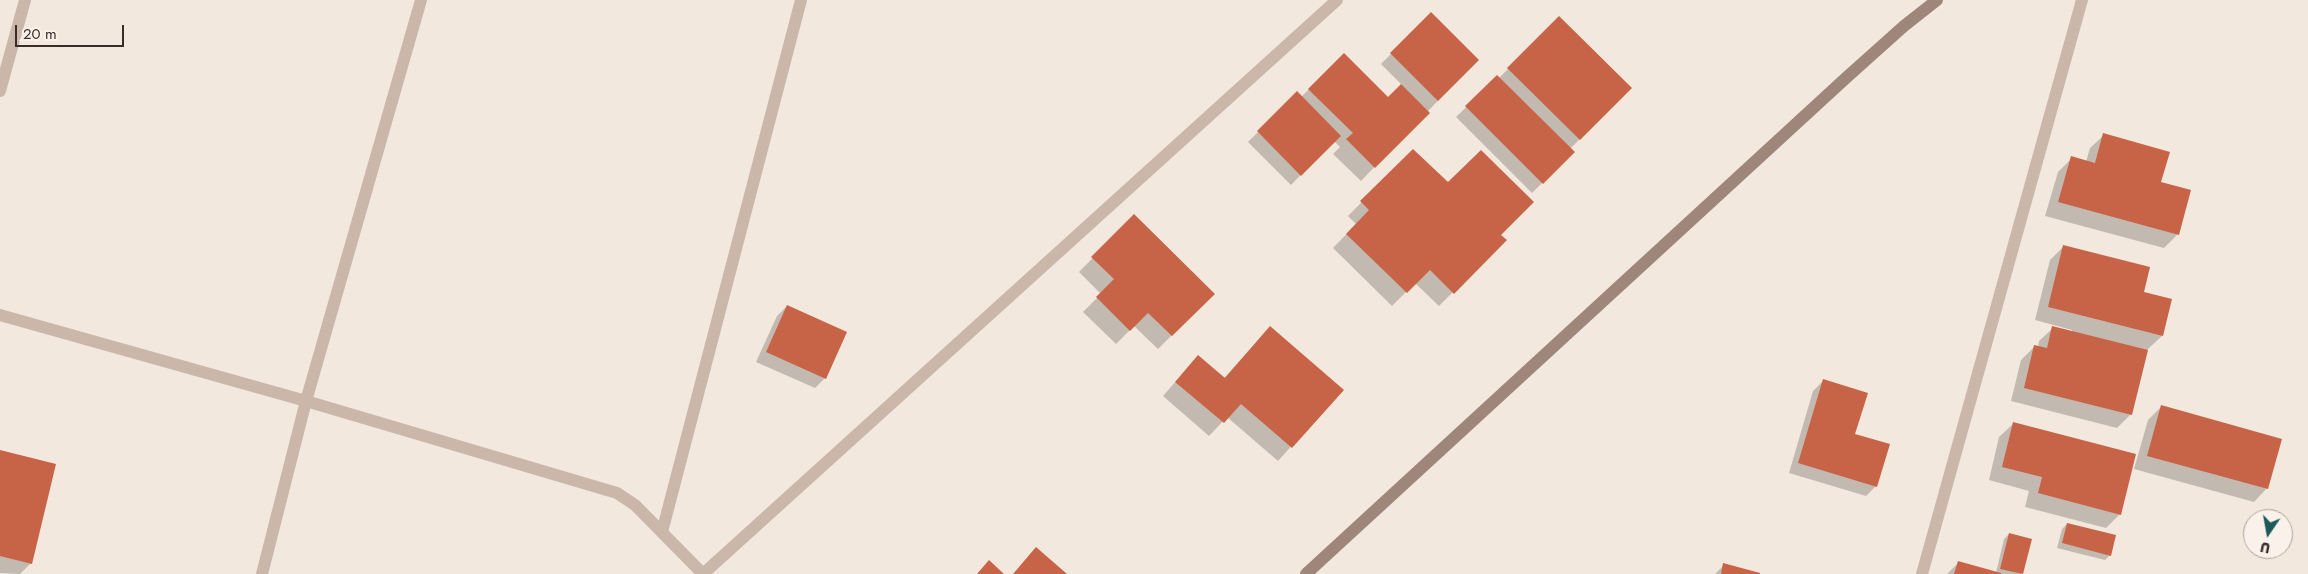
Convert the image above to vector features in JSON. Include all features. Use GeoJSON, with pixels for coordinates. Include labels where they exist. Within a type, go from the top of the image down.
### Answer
{"type":"FeatureCollection","features":[{"type":"Feature","properties":{"kind":"street"},"geometry":{"type":"LineString","coordinates":[[0,91],[25,0]]}},
{"type":"Feature","properties":{"kind":"street"},"geometry":{"type":"LineString","coordinates":[[262,574],[306,402],[422,0]]}},
{"type":"Feature","properties":{"kind":"street"},"geometry":{"type":"LineString","coordinates":[[662,532],[801,0]]}},
{"type":"Feature","properties":{"kind":"street"},"geometry":{"type":"LineString","coordinates":[[0,315],[617,493],[636,505],[703,574],[1337,0]]}},
{"type":"Feature","properties":{"kind":"street"},"geometry":{"type":"LineString","coordinates":[[1306,574],[1846,77],[1937,0]]}},
{"type":"Feature","properties":{"kind":"street"},"geometry":{"type":"LineString","coordinates":[[1922,574],[2082,0]]}},
{"type":"Feature","properties":{"kind":"building"},"geometry":{"type":"Polygon","coordinates":[[[1431,12],[1479,60],[1438,101],[1390,53],[1431,12]]]}},
{"type":"Feature","properties":{"kind":"building"},"geometry":{"type":"Polygon","coordinates":[[[1559,16],[1632,88],[1580,140],[1507,68],[1559,16]]]}},
{"type":"Feature","properties":{"kind":"building"},"geometry":{"type":"Polygon","coordinates":[[[1344,53],[1388,97],[1401,84],[1430,113],[1375,168],[1346,139],[1353,133],[1308,89],[1344,53]]]}},
{"type":"Feature","properties":{"kind":"building"},"geometry":{"type":"Polygon","coordinates":[[[1497,75],[1575,152],[1543,184],[1465,106],[1497,75]]]}},
{"type":"Feature","properties":{"kind":"building"},"geometry":{"type":"Polygon","coordinates":[[[1297,91],[1341,136],[1301,176],[1257,131],[1297,91]]]}},
{"type":"Feature","properties":{"kind":"building"},"geometry":{"type":"Polygon","coordinates":[[[2103,133],[2170,152],[2161,182],[2191,190],[2179,235],[2058,202],[2071,156],[2095,163],[2103,133]]]}},
{"type":"Feature","properties":{"kind":"building"},"geometry":{"type":"Polygon","coordinates":[[[1413,149],[1448,182],[1481,150],[1534,202],[1501,235],[1507,240],[1454,294],[1430,270],[1407,293],[1346,234],[1369,210],[1360,201],[1413,149]]]}},
{"type":"Feature","properties":{"kind":"building"},"geometry":{"type":"Polygon","coordinates":[[[1134,214],[1215,294],[1172,336],[1148,313],[1130,331],[1096,297],[1114,279],[1091,257],[1134,214]]]}},
{"type":"Feature","properties":{"kind":"building"},"geometry":{"type":"Polygon","coordinates":[[[2063,245],[2150,267],[2144,292],[2172,299],[2163,336],[2048,307],[2063,245]]]}},
{"type":"Feature","properties":{"kind":"building"},"geometry":{"type":"Polygon","coordinates":[[[787,305],[847,332],[826,379],[766,352],[787,305]]]}},
{"type":"Feature","properties":{"kind":"building"},"geometry":{"type":"Polygon","coordinates":[[[1270,326],[1344,390],[1292,448],[1241,404],[1224,423],[1175,382],[1198,355],[1225,378],[1270,326]]]}},
{"type":"Feature","properties":{"kind":"building"},"geometry":{"type":"Polygon","coordinates":[[[2052,326],[2148,350],[2132,415],[2024,388],[2034,345],[2047,348],[2052,326]]]}},
{"type":"Feature","properties":{"kind":"building"},"geometry":{"type":"Polygon","coordinates":[[[1823,379],[1868,393],[1855,434],[1890,444],[1877,487],[1798,463],[1823,379]]]}},
{"type":"Feature","properties":{"kind":"building"},"geometry":{"type":"Polygon","coordinates":[[[2161,405],[2282,439],[2268,489],[2147,456],[2161,405]]]}},
{"type":"Feature","properties":{"kind":"building"},"geometry":{"type":"Polygon","coordinates":[[[2013,422],[2136,454],[2121,515],[2038,493],[2042,477],[2002,467],[2013,422]]]}},
{"type":"Feature","properties":{"kind":"building"},"geometry":{"type":"Polygon","coordinates":[[[0,450],[56,464],[32,564],[0,556],[0,450]]]}},
{"type":"Feature","properties":{"kind":"building"},"geometry":{"type":"Polygon","coordinates":[[[2067,523],[2116,535],[2111,556],[2062,543],[2067,523]]]}},
{"type":"Feature","properties":{"kind":"building"},"geometry":{"type":"Polygon","coordinates":[[[2009,533],[2032,539],[2023,574],[2000,569],[2009,533]]]}},
{"type":"Feature","properties":{"kind":"building"},"geometry":{"type":"Polygon","coordinates":[[[1036,547],[1067,574],[1013,574],[1036,547]]]}},
{"type":"Feature","properties":{"kind":"building"},"geometry":{"type":"Polygon","coordinates":[[[989,560],[1004,574],[977,574],[989,560]]]}},
{"type":"Feature","properties":{"kind":"building"},"geometry":{"type":"Polygon","coordinates":[[[1958,561],[2001,573],[2001,574],[1954,574],[1958,561]]]}},
{"type":"Feature","properties":{"kind":"building"},"geometry":{"type":"Polygon","coordinates":[[[1723,563],[1760,573],[1760,574],[1721,574],[1723,563]]]}}]}
